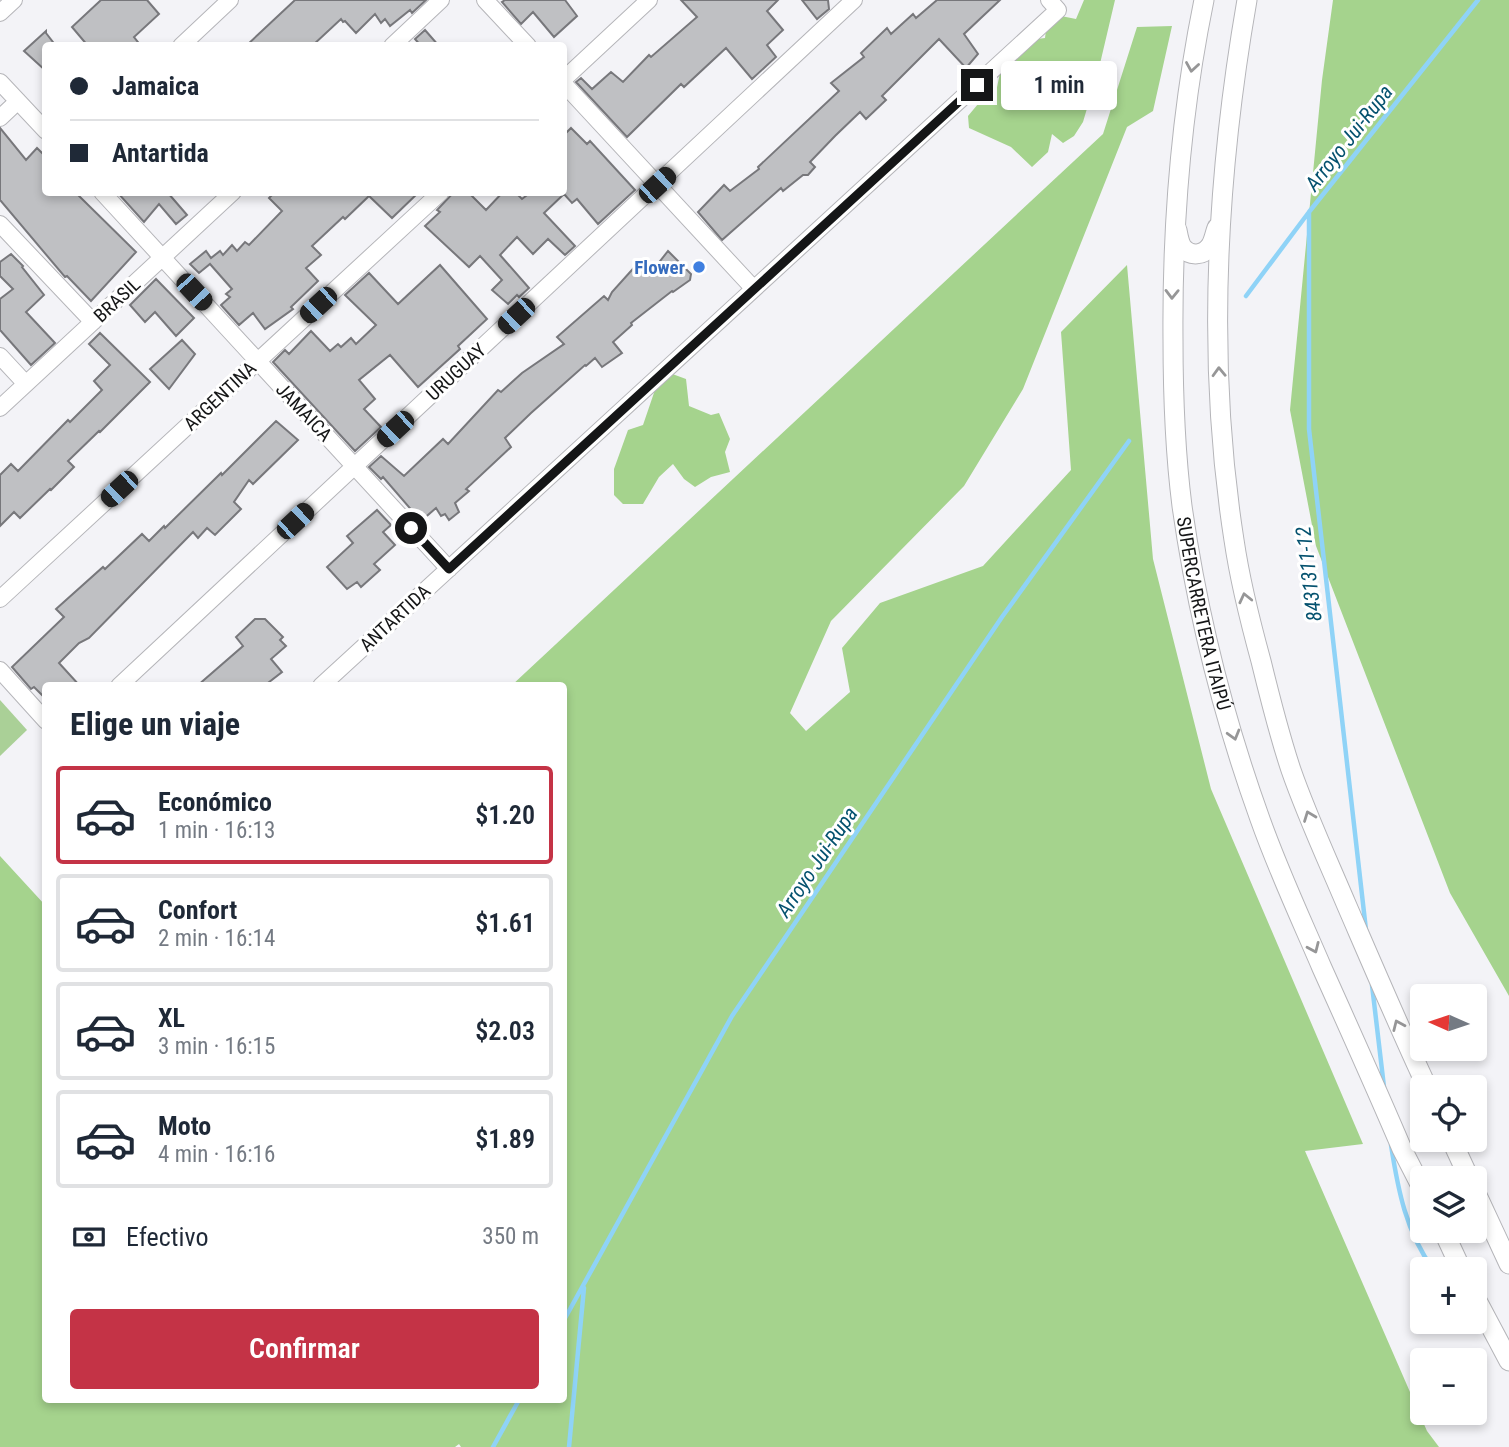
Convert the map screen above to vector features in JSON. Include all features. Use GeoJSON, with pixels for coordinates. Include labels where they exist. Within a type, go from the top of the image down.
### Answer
{"type":"FeatureCollection","features":[{"type":"Feature","properties":{"kind":"street"},"geometry":{"type":"LineString","coordinates":[[0,13],[14,0]]}},
{"type":"Feature","properties":{"kind":"street"},"geometry":{"type":"LineString","coordinates":[[185,42],[230,0]]}},
{"type":"Feature","properties":{"kind":"street"},"geometry":{"type":"LineString","coordinates":[[396,42],[441,0]]}},
{"type":"Feature","properties":{"kind":"street"},"geometry":{"type":"LineString","coordinates":[[485,0],[524,42]]}},
{"type":"Feature","properties":{"kind":"street"},"geometry":{"type":"LineString","coordinates":[[567,79],[649,0]]}},
{"type":"Feature","properties":{"kind":"street","name":"URUGUAY"},"geometry":{"type":"LineString","coordinates":[[123,682],[854,0]]}},
{"type":"Feature","properties":{"kind":"street","name":"SUPERCARRETERA ITAIPÚ"},"geometry":{"type":"LineString","coordinates":[[1203,0],[1186,101],[1174,218],[1172,296],[1176,439],[1182,504],[1193,570],[1225,706],[1279,870],[1411,1166]]}},
{"type":"Feature","properties":{"kind":"street"},"geometry":{"type":"LineString","coordinates":[[1247,0],[1225,153],[1217,312],[1226,484],[1234,541],[1243,592],[1291,769],[1312,824],[1421,1075]]}},
{"type":"Feature","properties":{"kind":"street","name":"ANTARTIDA"},"geometry":{"type":"LineString","coordinates":[[325,682],[754,289],[1053,5]]}},
{"type":"Feature","properties":{"kind":"street"},"geometry":{"type":"LineString","coordinates":[[0,82],[42,127]]}},
{"type":"Feature","properties":{"kind":"street"},"geometry":{"type":"LineString","coordinates":[[567,85],[754,289]]}},
{"type":"Feature","properties":{"kind":"street"},"geometry":{"type":"LineString","coordinates":[[0,118],[18,102]]}},
{"type":"Feature","properties":{"kind":"street","name":"JAMAICA"},"geometry":{"type":"LineString","coordinates":[[106,196],[449,569]]}},
{"type":"Feature","properties":{"kind":"street","name":"BRASIL"},"geometry":{"type":"LineString","coordinates":[[0,408],[229,196]]}},
{"type":"Feature","properties":{"kind":"street","name":"ARGENTINA"},"geometry":{"type":"LineString","coordinates":[[0,599],[436,196]]}},
{"type":"Feature","properties":{"kind":"street"},"geometry":{"type":"LineString","coordinates":[[1174,218],[1183,248],[1198,255],[1211,245],[1220,221]]}},
{"type":"Feature","properties":{"kind":"street"},"geometry":{"type":"LineString","coordinates":[[0,224],[93,322]]}},
{"type":"Feature","properties":{"kind":"street"},"geometry":{"type":"LineString","coordinates":[[0,356],[26,384]]}},
{"type":"Feature","properties":{"kind":"street"},"geometry":{"type":"LineString","coordinates":[[0,670],[42,717]]}},
{"type":"Feature","properties":{"kind":"street"},"geometry":{"type":"LineString","coordinates":[[1487,1217],[1509,1264]]}},
{"type":"Feature","properties":{"kind":"street"},"geometry":{"type":"LineString","coordinates":[[1487,1320],[1509,1361]]}},
{"type":"Feature","properties":{"kind":"green space"},"geometry":{"type":"Polygon","coordinates":[[[1084,0],[1115,0],[1083,122],[1074,136],[1063,143],[1052,134],[1048,152],[1032,167],[1011,147],[969,128],[968,116],[978,104],[996,92],[1000,73],[1029,40],[1045,38],[1046,30],[1061,16],[1076,19],[1084,0]]]}},
{"type":"Feature","properties":{"kind":"green space"},"geometry":{"type":"Polygon","coordinates":[[[1333,0],[1509,0],[1509,996],[1450,893],[1316,546],[1290,410],[1322,80],[1333,0]]]}},
{"type":"Feature","properties":{"kind":"green space"},"geometry":{"type":"Polygon","coordinates":[[[1172,26],[1153,111],[1127,127],[1023,389],[964,486],[831,621],[790,713],[806,731],[850,692],[842,648],[880,603],[983,566],[1071,470],[1061,332],[1127,265],[1153,559],[1211,789],[1363,1144],[1305,1151],[1410,1392],[1410,1425],[1424,1425],[1439,1447],[461,1447],[459,1444],[455,1447],[0,1447],[0,856],[42,902],[42,1403],[567,1403],[567,682],[515,682],[1103,134],[1137,27],[1172,26]]]}},
{"type":"Feature","properties":{"kind":"green space"},"geometry":{"type":"Polygon","coordinates":[[[667,372],[686,379],[689,406],[711,415],[719,413],[730,439],[725,452],[730,472],[711,477],[695,487],[684,479],[673,464],[659,477],[643,504],[623,504],[614,495],[614,469],[628,430],[643,425],[657,384],[667,372]]]}},
{"type":"Feature","properties":{"kind":"green space"},"geometry":{"type":"Polygon","coordinates":[[[0,700],[27,730],[0,756],[0,700]]]}},
{"type":"Feature","properties":{"kind":"building"},"geometry":{"type":"Polygon","coordinates":[[[101,0],[147,0],[159,14],[134,37],[138,42],[85,42],[72,27],[101,0]]]}},
{"type":"Feature","properties":{"kind":"building"},"geometry":{"type":"Polygon","coordinates":[[[295,0],[426,0],[412,13],[410,10],[390,26],[385,19],[381,23],[375,14],[356,33],[341,19],[316,42],[250,42],[295,0]]]}},
{"type":"Feature","properties":{"kind":"building"},"geometry":{"type":"Polygon","coordinates":[[[565,0],[577,16],[554,37],[533,12],[521,24],[502,2],[565,0]]]}},
{"type":"Feature","properties":{"kind":"building"},"geometry":{"type":"Polygon","coordinates":[[[681,0],[778,0],[767,11],[783,30],[767,45],[776,57],[752,79],[726,48],[684,87],[681,84],[627,137],[576,82],[581,78],[592,89],[611,72],[623,82],[649,55],[651,57],[697,17],[681,0]]]}},
{"type":"Feature","properties":{"kind":"building"},"geometry":{"type":"Polygon","coordinates":[[[802,0],[828,0],[829,9],[817,19],[802,0]]]}},
{"type":"Feature","properties":{"kind":"building"},"geometry":{"type":"Polygon","coordinates":[[[937,0],[1000,0],[964,34],[978,54],[966,68],[939,39],[882,96],[886,100],[866,119],[860,112],[835,136],[810,162],[815,167],[808,175],[803,175],[783,191],[781,188],[722,240],[698,212],[724,185],[730,191],[759,169],[758,167],[839,91],[831,83],[864,57],[861,53],[887,28],[891,34],[913,14],[916,18],[937,0]]]}},
{"type":"Feature","properties":{"kind":"building"},"geometry":{"type":"Polygon","coordinates":[[[425,30],[436,42],[418,42],[415,39],[425,30]]]}},
{"type":"Feature","properties":{"kind":"building"},"geometry":{"type":"Polygon","coordinates":[[[46,31],[53,42],[42,42],[42,67],[24,51],[46,31]]]}},
{"type":"Feature","properties":{"kind":"building"},"geometry":{"type":"Polygon","coordinates":[[[0,128],[26,160],[37,148],[42,153],[42,196],[79,196],[136,252],[91,301],[65,277],[0,200],[0,128]]]}},
{"type":"Feature","properties":{"kind":"building"},"geometry":{"type":"Polygon","coordinates":[[[571,128],[587,144],[590,141],[635,190],[598,224],[577,199],[572,203],[566,196],[567,132],[571,128]]]}},
{"type":"Feature","properties":{"kind":"building"},"geometry":{"type":"Polygon","coordinates":[[[121,196],[171,196],[187,215],[176,224],[159,204],[144,222],[121,196]]]}},
{"type":"Feature","properties":{"kind":"building"},"geometry":{"type":"Polygon","coordinates":[[[369,196],[312,246],[321,255],[306,268],[318,281],[291,307],[293,309],[265,329],[253,313],[239,325],[221,305],[230,297],[226,294],[232,289],[210,264],[199,273],[190,264],[206,251],[211,258],[220,251],[223,255],[232,245],[237,251],[245,242],[249,245],[282,211],[269,198],[369,196]]]}},
{"type":"Feature","properties":{"kind":"building"},"geometry":{"type":"Polygon","coordinates":[[[369,196],[415,196],[392,218],[369,196]]]}},
{"type":"Feature","properties":{"kind":"building"},"geometry":{"type":"Polygon","coordinates":[[[450,196],[472,196],[486,210],[499,196],[519,196],[522,199],[526,196],[562,196],[544,213],[575,246],[565,255],[548,239],[533,254],[517,237],[500,255],[529,288],[508,304],[492,290],[502,280],[480,256],[469,267],[425,226],[440,212],[437,210],[450,196]]]}},
{"type":"Feature","properties":{"kind":"building"},"geometry":{"type":"Polygon","coordinates":[[[668,251],[691,274],[690,280],[631,323],[632,325],[613,342],[622,353],[602,367],[595,358],[585,365],[505,438],[511,447],[466,489],[469,491],[455,503],[459,512],[449,520],[445,514],[441,516],[436,508],[421,521],[383,477],[381,479],[369,467],[381,456],[404,476],[443,439],[448,444],[498,390],[501,392],[522,373],[564,344],[557,337],[604,296],[608,300],[640,261],[649,275],[668,251]]]}},
{"type":"Feature","properties":{"kind":"building"},"geometry":{"type":"Polygon","coordinates":[[[11,254],[44,295],[26,312],[55,343],[31,365],[0,330],[0,299],[13,289],[0,276],[0,262],[11,254]]]}},
{"type":"Feature","properties":{"kind":"building"},"geometry":{"type":"Polygon","coordinates":[[[440,265],[487,319],[458,346],[460,349],[418,387],[390,355],[359,380],[375,399],[364,409],[381,427],[355,451],[273,362],[285,350],[289,354],[311,331],[330,351],[338,344],[341,347],[351,338],[356,344],[376,325],[345,295],[369,273],[398,304],[440,265]]]}},
{"type":"Feature","properties":{"kind":"building"},"geometry":{"type":"Polygon","coordinates":[[[156,279],[194,318],[176,336],[155,312],[145,322],[130,305],[156,279]]]}},
{"type":"Feature","properties":{"kind":"building"},"geometry":{"type":"Polygon","coordinates":[[[100,333],[150,382],[68,461],[74,467],[51,490],[20,518],[14,512],[0,526],[0,475],[11,464],[18,471],[102,390],[94,381],[110,365],[89,344],[100,333]]]}},
{"type":"Feature","properties":{"kind":"building"},"geometry":{"type":"Polygon","coordinates":[[[182,340],[195,354],[169,389],[150,369],[182,340]]]}},
{"type":"Feature","properties":{"kind":"building"},"geometry":{"type":"Polygon","coordinates":[[[276,421],[298,440],[253,484],[249,480],[234,502],[241,509],[215,535],[207,528],[198,538],[193,532],[89,638],[79,643],[59,663],[76,682],[42,682],[42,695],[34,687],[31,689],[12,667],[64,617],[56,609],[142,534],[149,541],[221,473],[222,475],[276,421]]]}},
{"type":"Feature","properties":{"kind":"building"},"geometry":{"type":"Polygon","coordinates":[[[377,510],[391,525],[383,532],[395,545],[374,564],[380,570],[361,587],[357,582],[347,589],[327,567],[353,543],[347,536],[377,510]]]}},
{"type":"Feature","properties":{"kind":"building"},"geometry":{"type":"Polygon","coordinates":[[[255,619],[265,619],[283,637],[280,640],[286,646],[271,659],[282,672],[269,682],[202,682],[243,646],[236,637],[255,619]]]}},
{"type":"Feature","properties":{"kind":"waterway","name":"Arroyo Jui-Rupa"},"geometry":{"type":"LineString","coordinates":[[1246,296],[1309,212],[1478,0]]}},
{"type":"Feature","properties":{"kind":"waterway","name":"8431311-12"},"geometry":{"type":"LineString","coordinates":[[1309,212],[1309,429],[1366,930]]}},
{"type":"Feature","properties":{"kind":"waterway","name":"Arroyo Jui-Rupa"},"geometry":{"type":"LineString","coordinates":[[567,1315],[732,1016],[1002,617],[1129,441]]}},
{"type":"Feature","properties":{"kind":"waterway","name":"8431311-12"},"geometry":{"type":"LineString","coordinates":[[1372,985],[1384,1087]]}},
{"type":"Feature","properties":{"kind":"waterway","name":"8431311-12"},"geometry":{"type":"LineString","coordinates":[[1391,1145],[1400,1194],[1416,1240],[1425,1257]]}},
{"type":"Feature","properties":{"kind":"waterway"},"geometry":{"type":"LineString","coordinates":[[569,1447],[584,1288]]}},
{"type":"Feature","properties":{"kind":"waterway","name":"Arroyo Jui-Rupa"},"geometry":{"type":"LineString","coordinates":[[493,1447],[517,1403]]}},
{"type":"Feature","properties":{"kind":"place","name":"Flower"},"geometry":{"type":"Point","coordinates":[699,267]}},
{"type":"Feature","properties":{"kind":"route"},"geometry":{"type":"LineString","coordinates":[[411,528],[449,569],[977,85]]}}]}
